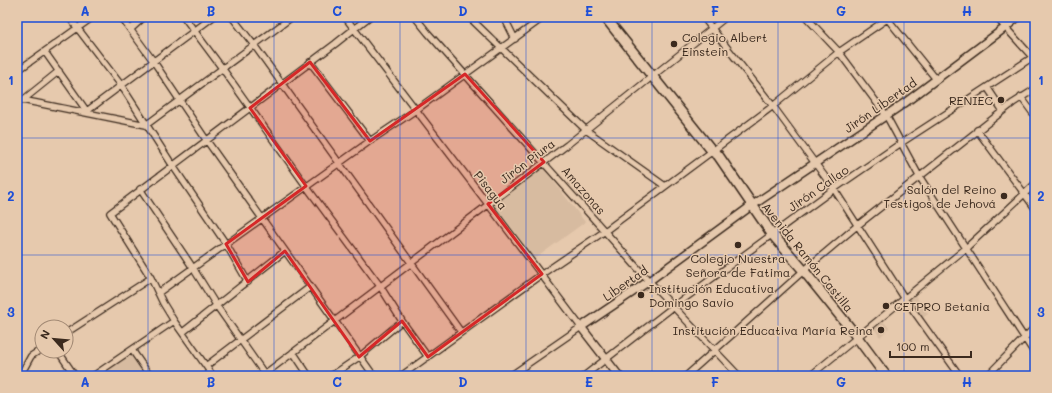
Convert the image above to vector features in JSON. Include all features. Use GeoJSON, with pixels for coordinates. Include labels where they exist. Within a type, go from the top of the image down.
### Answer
{"type":"FeatureCollection","features":[{"type":"Feature","properties":{"kind":"main road","name":"Avenida Ramón Castilla"},"geometry":{"type":"LineString","coordinates":[[605,17],[713,152],[714,158],[770,235],[802,272],[886,376]]}},
{"type":"Feature","properties":{"kind":"main road","name":"Avenida Ramón Castilla"},"geometry":{"type":"LineString","coordinates":[[856,340],[879,376]]}},
{"type":"Feature","properties":{"kind":"street"},"geometry":{"type":"LineString","coordinates":[[70,17],[121,85],[172,166],[226,244],[248,282]]}},
{"type":"Feature","properties":{"kind":"street"},"geometry":{"type":"LineString","coordinates":[[17,71],[93,17]]}},
{"type":"Feature","properties":{"kind":"street"},"geometry":{"type":"LineString","coordinates":[[121,17],[131,28],[262,219],[374,376]]}},
{"type":"Feature","properties":{"kind":"street"},"geometry":{"type":"LineString","coordinates":[[131,28],[144,17]]}},
{"type":"Feature","properties":{"kind":"street"},"geometry":{"type":"LineString","coordinates":[[184,17],[380,286],[402,321],[428,357]]}},
{"type":"Feature","properties":{"kind":"street"},"geometry":{"type":"LineString","coordinates":[[88,112],[121,85],[213,17]]}},
{"type":"Feature","properties":{"kind":"street"},"geometry":{"type":"LineString","coordinates":[[232,17],[254,45],[461,332]]}},
{"type":"Feature","properties":{"kind":"street"},"geometry":{"type":"LineString","coordinates":[[20,100],[88,112],[146,125],[292,17]]}},
{"type":"Feature","properties":{"kind":"street","name":"Pisagua"},"geometry":{"type":"LineString","coordinates":[[345,17],[619,376]]}},
{"type":"Feature","properties":{"kind":"street"},"geometry":{"type":"LineString","coordinates":[[213,376],[174,321],[151,278],[110,213],[354,30],[369,17]]}},
{"type":"Feature","properties":{"kind":"street","name":"Amazonas"},"geometry":{"type":"LineString","coordinates":[[415,17],[649,281],[739,376]]}},
{"type":"Feature","properties":{"kind":"street"},"geometry":{"type":"LineString","coordinates":[[469,17],[586,130],[665,186]]}},
{"type":"Feature","properties":{"kind":"street"},"geometry":{"type":"LineString","coordinates":[[504,17],[515,39]]}},
{"type":"Feature","properties":{"kind":"street"},"geometry":{"type":"LineString","coordinates":[[158,293],[306,186],[416,110],[544,17]]}},
{"type":"Feature","properties":{"kind":"street"},"geometry":{"type":"LineString","coordinates":[[703,17],[815,162],[906,299],[960,376]]}},
{"type":"Feature","properties":{"kind":"street","name":"Jirón Piura"},"geometry":{"type":"LineString","coordinates":[[264,375],[586,130],[726,17]]}},
{"type":"Feature","properties":{"kind":"street"},"geometry":{"type":"LineString","coordinates":[[806,17],[839,52],[886,115],[919,176],[965,249],[1035,354]]}},
{"type":"Feature","properties":{"kind":"street"},"geometry":{"type":"LineString","coordinates":[[996,17],[1034,58]]}},
{"type":"Feature","properties":{"kind":"street","name":"Jirón Libertad"},"geometry":{"type":"LineString","coordinates":[[749,207],[815,162],[845,144],[936,79],[1018,17]]}},
{"type":"Feature","properties":{"kind":"street"},"geometry":{"type":"LineString","coordinates":[[401,376],[713,152],[773,106],[839,52],[888,18],[936,79]]}},
{"type":"Feature","properties":{"kind":"street"},"geometry":{"type":"LineString","coordinates":[[44,52],[88,112]]}},
{"type":"Feature","properties":{"kind":"street","name":"Jirón Callao"},"geometry":{"type":"LineString","coordinates":[[584,376],[673,307],[834,189],[901,143],[1034,58]]}},
{"type":"Feature","properties":{"kind":"street"},"geometry":{"type":"LineString","coordinates":[[310,62],[370,141]]}},
{"type":"Feature","properties":{"kind":"street"},"geometry":{"type":"LineString","coordinates":[[20,100],[59,71]]}},
{"type":"Feature","properties":{"kind":"street"},"geometry":{"type":"LineString","coordinates":[[987,87],[1003,111]]}},
{"type":"Feature","properties":{"kind":"street"},"geometry":{"type":"LineString","coordinates":[[686,376],[802,272],[858,225],[977,130],[1021,97],[1035,89]]}},
{"type":"Feature","properties":{"kind":"street"},"geometry":{"type":"LineString","coordinates":[[1021,97],[1035,116]]}},
{"type":"Feature","properties":{"kind":"street"},"geometry":{"type":"LineString","coordinates":[[977,130],[1035,208]]}},
{"type":"Feature","properties":{"kind":"street"},"geometry":{"type":"LineString","coordinates":[[810,376],[856,340],[965,249],[1035,184]]}},
{"type":"Feature","properties":{"kind":"street"},"geometry":{"type":"LineString","coordinates":[[140,189],[264,375]]}},
{"type":"Feature","properties":{"kind":"street","name":"Libertad"},"geometry":{"type":"LineString","coordinates":[[510,376],[649,281],[749,207]]}},
{"type":"Feature","properties":{"kind":"street"},"geometry":{"type":"LineString","coordinates":[[183,332],[286,251]]}},
{"type":"Feature","properties":{"kind":"street"},"geometry":{"type":"LineString","coordinates":[[74,328],[151,278]]}},
{"type":"Feature","properties":{"kind":"street"},"geometry":{"type":"LineString","coordinates":[[206,366],[310,287]]}},
{"type":"Feature","properties":{"kind":"street"},"geometry":{"type":"LineString","coordinates":[[93,376],[174,321]]}},
{"type":"Feature","properties":{"kind":"street"},"geometry":{"type":"LineString","coordinates":[[331,376],[359,356],[402,321]]}},
{"type":"Feature","properties":{"kind":"street"},"geometry":{"type":"LineString","coordinates":[[987,376],[1035,327]]}},
{"type":"Feature","properties":{"kind":"street"},"geometry":{"type":"LineString","coordinates":[[132,350],[150,376]]}},
{"type":"Feature","properties":{"kind":"street"},"geometry":{"type":"LineString","coordinates":[[293,352],[309,376]]}},
{"type":"Feature","properties":{"kind":"street"},"geometry":{"type":"LineString","coordinates":[[20,376],[31,356],[34,354]]}},
{"type":"Feature","properties":{"kind":"street"},"geometry":{"type":"LineString","coordinates":[[63,359],[75,376]]}},
{"type":"Feature","properties":{"kind":"highlighted area"},"geometry":{"type":"Polygon","coordinates":[[[310,62],[370,141],[465,74],[544,162],[488,204],[542,274],[428,357],[402,321],[359,357],[285,251],[248,282],[226,244],[306,186],[250,108],[310,62]]]}},
{"type":"Feature","properties":{"kind":"shaded area"},"geometry":{"type":"Polygon","coordinates":[[[541,165],[585,222],[536,258],[533,257],[492,201],[541,165]]]}},
{"type":"Feature","properties":{"kind":"shaded area"},"geometry":{"type":"Polygon","coordinates":[[[915,295],[928,314],[920,320],[908,301],[915,295]]]}},
{"type":"Feature","properties":{"kind":"shaded area","name":"Institución Educativa María Reina"},"geometry":{"type":"Polygon","coordinates":[[[883,321],[889,328],[880,337],[874,328],[883,321]]]}},
{"type":"Feature","properties":{"kind":"shaded area"},"geometry":{"type":"Polygon","coordinates":[[[131,352],[146,376],[95,376],[131,352]]]}},
{"type":"Feature","properties":{"kind":"place","name":"Colegio Albert Einstein"},"geometry":{"type":"Point","coordinates":[674,44]}},
{"type":"Feature","properties":{"kind":"place","name":"RENIEC"},"geometry":{"type":"Point","coordinates":[1001,100]}},
{"type":"Feature","properties":{"kind":"place","name":"Salón del Reino Testigos de Jehová"},"geometry":{"type":"Point","coordinates":[1004,196]}},
{"type":"Feature","properties":{"kind":"place","name":"Colegio Nuestra Señora de Fatima"},"geometry":{"type":"Point","coordinates":[738,245]}},
{"type":"Feature","properties":{"kind":"place","name":"Institución Educativa Domingo Savio"},"geometry":{"type":"Point","coordinates":[641,295]}},
{"type":"Feature","properties":{"kind":"place","name":"CETPRO Betania"},"geometry":{"type":"Point","coordinates":[886,306]}},
{"type":"Feature","properties":{"kind":"place","name":"Institución Educativa María Reina"},"geometry":{"type":"Point","coordinates":[881,330]}}]}
